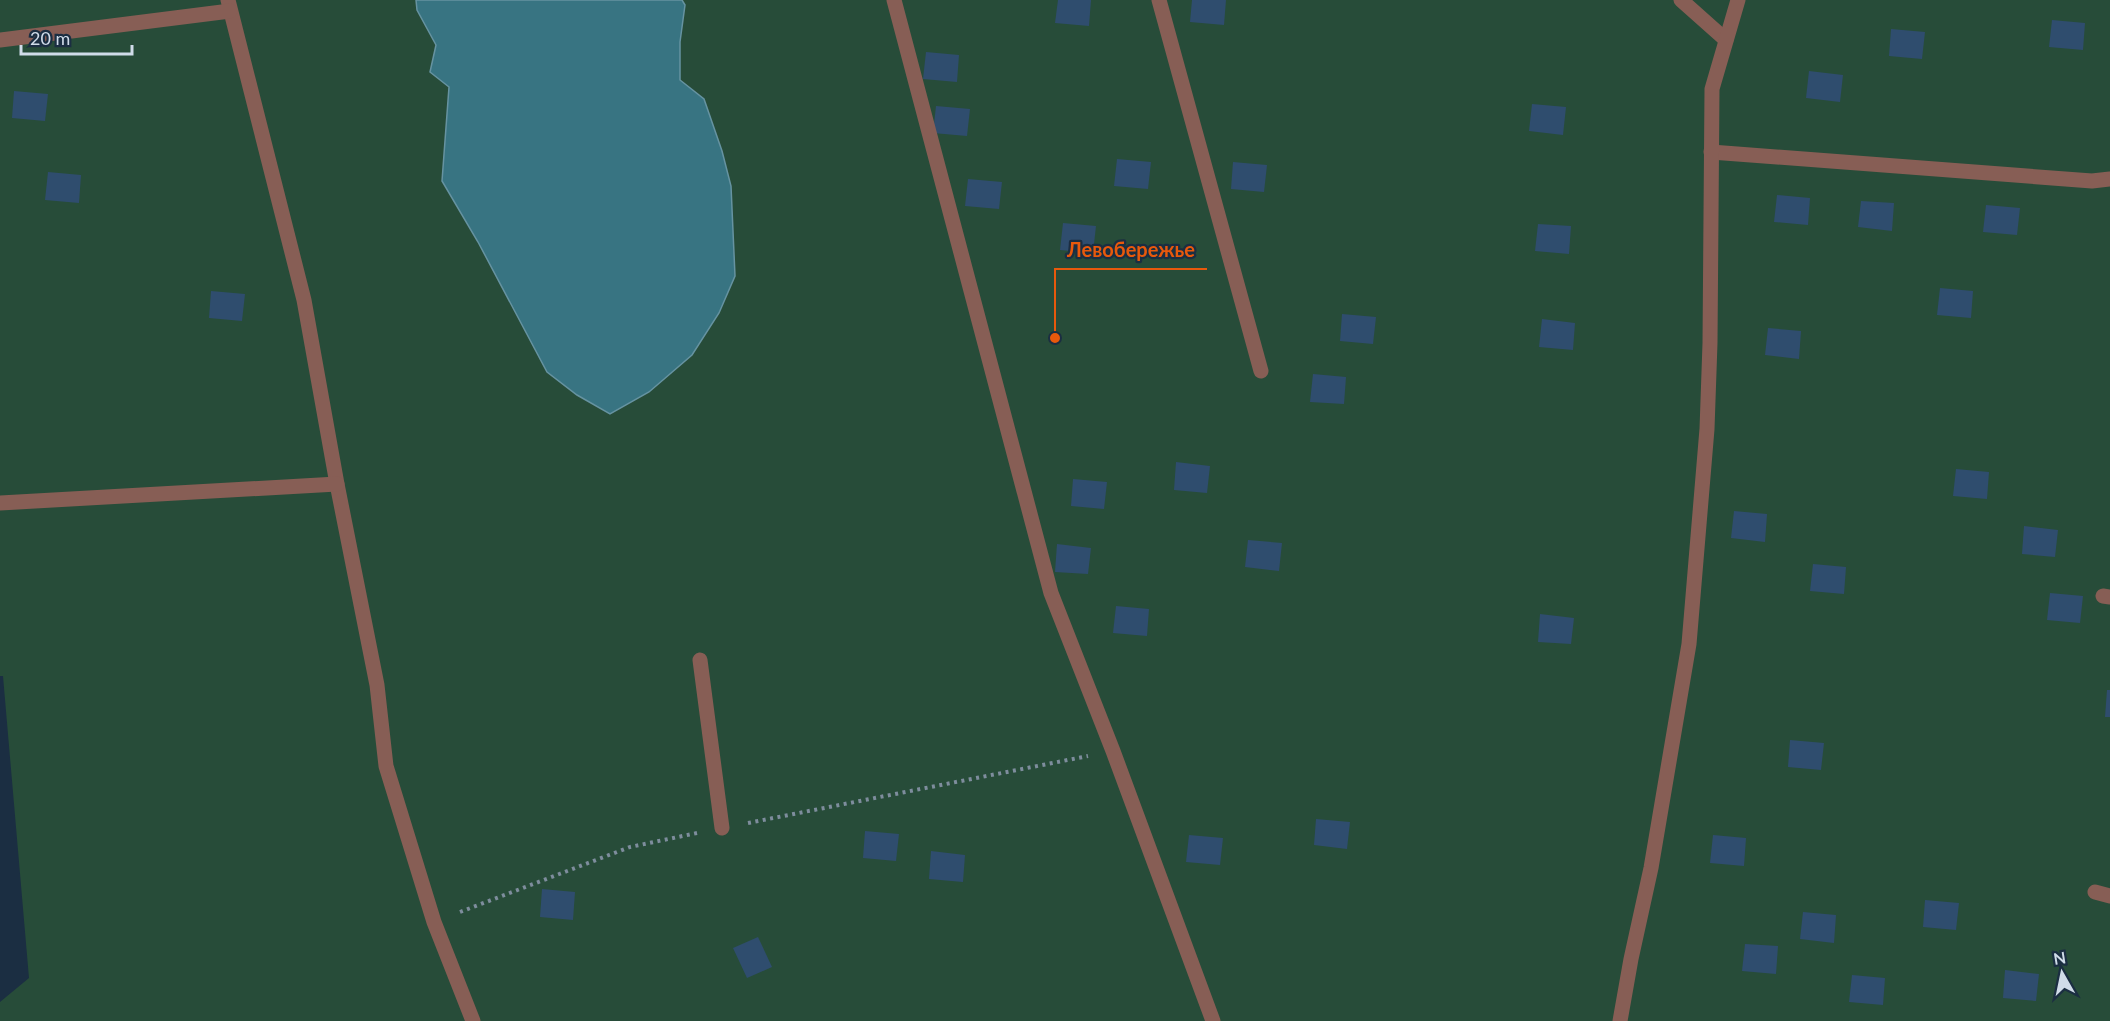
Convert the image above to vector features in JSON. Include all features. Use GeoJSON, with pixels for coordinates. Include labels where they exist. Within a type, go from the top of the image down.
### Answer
{"type":"FeatureCollection","features":[{"type":"Feature","properties":{"kind":"street"},"geometry":{"type":"LineString","coordinates":[[894,0],[1051,593],[1113,751],[1213,1021]]}},
{"type":"Feature","properties":{"kind":"street"},"geometry":{"type":"LineString","coordinates":[[1159,0],[1261,371]]}},
{"type":"Feature","properties":{"kind":"street"},"geometry":{"type":"LineString","coordinates":[[1681,0],[1726,40]]}},
{"type":"Feature","properties":{"kind":"street"},"geometry":{"type":"LineString","coordinates":[[1620,1021],[1630,959],[1652,868],[1689,644],[1707,429],[1712,89],[1738,0]]}},
{"type":"Feature","properties":{"kind":"street"},"geometry":{"type":"LineString","coordinates":[[0,40],[229,5],[304,300],[337,484],[377,685],[386,766],[434,922],[473,1021]]}},
{"type":"Feature","properties":{"kind":"street"},"geometry":{"type":"LineString","coordinates":[[1711,152],[2092,181],[2110,179]]}},
{"type":"Feature","properties":{"kind":"street"},"geometry":{"type":"LineString","coordinates":[[0,503],[337,484]]}},
{"type":"Feature","properties":{"kind":"street"},"geometry":{"type":"LineString","coordinates":[[700,660],[722,828]]}},
{"type":"Feature","properties":{"kind":"street"},"geometry":{"type":"LineString","coordinates":[[2095,892],[2110,896]]}},
{"type":"Feature","properties":{"kind":"path"},"geometry":{"type":"LineString","coordinates":[[434,922],[630,847],[1113,751]]}},
{"type":"Feature","properties":{"kind":"shaded area"},"geometry":{"type":"Polygon","coordinates":[[[0,0],[2110,0],[2110,1021],[0,1021],[0,1002],[29,978],[3,676],[0,676],[0,0]]]}},
{"type":"Feature","properties":{"kind":"shaded area"},"geometry":{"type":"Polygon","coordinates":[[[416,0],[682,0],[685,5],[680,42],[680,80],[704,99],[722,151],[731,186],[735,276],[719,313],[692,355],[649,392],[610,414],[577,395],[547,372],[478,242],[442,181],[449,87],[430,72],[436,45],[417,10],[416,0]]]}},
{"type":"Feature","properties":{"kind":"building"},"geometry":{"type":"Polygon","coordinates":[[[1058,0],[1091,0],[1089,26],[1055,23],[1058,0]]]}},
{"type":"Feature","properties":{"kind":"building"},"geometry":{"type":"Polygon","coordinates":[[[1192,0],[1226,0],[1224,25],[1190,22],[1192,0]]]}},
{"type":"Feature","properties":{"kind":"building"},"geometry":{"type":"Polygon","coordinates":[[[2052,20],[2085,23],[2083,50],[2049,47],[2052,20]]]}},
{"type":"Feature","properties":{"kind":"building"},"geometry":{"type":"Polygon","coordinates":[[[1891,29],[1925,32],[1922,59],[1889,56],[1891,29]]]}},
{"type":"Feature","properties":{"kind":"building"},"geometry":{"type":"Polygon","coordinates":[[[926,52],[959,55],[957,82],[923,79],[926,52]]]}},
{"type":"Feature","properties":{"kind":"building"},"geometry":{"type":"Polygon","coordinates":[[[1809,71],[1843,75],[1840,102],[1806,98],[1809,71]]]}},
{"type":"Feature","properties":{"kind":"building"},"geometry":{"type":"Polygon","coordinates":[[[14,91],[48,94],[45,121],[12,118],[14,91]]]}},
{"type":"Feature","properties":{"kind":"building"},"geometry":{"type":"Polygon","coordinates":[[[1532,104],[1566,107],[1563,135],[1529,131],[1532,104]]]}},
{"type":"Feature","properties":{"kind":"building"},"geometry":{"type":"Polygon","coordinates":[[[936,106],[970,109],[967,136],[933,133],[936,106]]]}},
{"type":"Feature","properties":{"kind":"building"},"geometry":{"type":"Polygon","coordinates":[[[1117,159],[1151,162],[1148,189],[1114,186],[1117,159]]]}},
{"type":"Feature","properties":{"kind":"building"},"geometry":{"type":"Polygon","coordinates":[[[1233,162],[1267,165],[1264,192],[1231,189],[1233,162]]]}},
{"type":"Feature","properties":{"kind":"building"},"geometry":{"type":"Polygon","coordinates":[[[48,172],[81,175],[79,203],[45,200],[48,172]]]}},
{"type":"Feature","properties":{"kind":"building"},"geometry":{"type":"Polygon","coordinates":[[[968,179],[1002,182],[999,209],[965,206],[968,179]]]}},
{"type":"Feature","properties":{"kind":"building"},"geometry":{"type":"Polygon","coordinates":[[[1777,195],[1810,198],[1808,225],[1774,222],[1777,195]]]}},
{"type":"Feature","properties":{"kind":"building"},"geometry":{"type":"Polygon","coordinates":[[[1861,201],[1894,203],[1892,231],[1858,227],[1861,201]]]}},
{"type":"Feature","properties":{"kind":"building"},"geometry":{"type":"Polygon","coordinates":[[[1986,205],[2020,208],[2017,235],[1983,232],[1986,205]]]}},
{"type":"Feature","properties":{"kind":"building"},"geometry":{"type":"Polygon","coordinates":[[[1063,223],[1096,226],[1093,253],[1060,250],[1063,223]]]}},
{"type":"Feature","properties":{"kind":"building"},"geometry":{"type":"Polygon","coordinates":[[[1538,224],[1571,226],[1569,254],[1535,251],[1538,224]]]}},
{"type":"Feature","properties":{"kind":"building"},"geometry":{"type":"Polygon","coordinates":[[[1940,288],[1973,291],[1971,318],[1937,315],[1940,288]]]}},
{"type":"Feature","properties":{"kind":"building"},"geometry":{"type":"Polygon","coordinates":[[[211,291],[245,294],[242,321],[209,318],[211,291]]]}},
{"type":"Feature","properties":{"kind":"building"},"geometry":{"type":"Polygon","coordinates":[[[1342,314],[1376,317],[1373,344],[1340,341],[1342,314]]]}},
{"type":"Feature","properties":{"kind":"building"},"geometry":{"type":"Polygon","coordinates":[[[1542,319],[1575,323],[1573,350],[1539,347],[1542,319]]]}},
{"type":"Feature","properties":{"kind":"building"},"geometry":{"type":"Polygon","coordinates":[[[1768,328],[1801,331],[1799,359],[1765,355],[1768,328]]]}},
{"type":"Feature","properties":{"kind":"building"},"geometry":{"type":"Polygon","coordinates":[[[1313,374],[1346,377],[1344,404],[1310,402],[1313,374]]]}},
{"type":"Feature","properties":{"kind":"building"},"geometry":{"type":"Polygon","coordinates":[[[1176,462],[1210,466],[1207,493],[1174,490],[1176,462]]]}},
{"type":"Feature","properties":{"kind":"building"},"geometry":{"type":"Polygon","coordinates":[[[1956,469],[1989,472],[1987,499],[1953,496],[1956,469]]]}},
{"type":"Feature","properties":{"kind":"building"},"geometry":{"type":"Polygon","coordinates":[[[1073,479],[1107,482],[1104,509],[1071,506],[1073,479]]]}},
{"type":"Feature","properties":{"kind":"building"},"geometry":{"type":"Polygon","coordinates":[[[1734,511],[1767,514],[1765,542],[1731,538],[1734,511]]]}},
{"type":"Feature","properties":{"kind":"building"},"geometry":{"type":"Polygon","coordinates":[[[2024,526],[2058,530],[2055,557],[2022,554],[2024,526]]]}},
{"type":"Feature","properties":{"kind":"building"},"geometry":{"type":"Polygon","coordinates":[[[1248,540],[1282,543],[1279,571],[1245,567],[1248,540]]]}},
{"type":"Feature","properties":{"kind":"building"},"geometry":{"type":"Polygon","coordinates":[[[1057,544],[1091,548],[1088,574],[1055,572],[1057,544]]]}},
{"type":"Feature","properties":{"kind":"building"},"geometry":{"type":"Polygon","coordinates":[[[1813,564],[1846,567],[1844,594],[1810,591],[1813,564]]]}},
{"type":"Feature","properties":{"kind":"building"},"geometry":{"type":"Polygon","coordinates":[[[2050,593],[2083,596],[2080,623],[2047,620],[2050,593]]]}},
{"type":"Feature","properties":{"kind":"building"},"geometry":{"type":"Polygon","coordinates":[[[1116,606],[1149,609],[1147,636],[1113,633],[1116,606]]]}},
{"type":"Feature","properties":{"kind":"building"},"geometry":{"type":"Polygon","coordinates":[[[1540,614],[1574,618],[1571,644],[1538,642],[1540,614]]]}},
{"type":"Feature","properties":{"kind":"building"},"geometry":{"type":"Polygon","coordinates":[[[2107,690],[2110,690],[2110,717],[2105,717],[2107,690]]]}},
{"type":"Feature","properties":{"kind":"building"},"geometry":{"type":"Polygon","coordinates":[[[1790,740],[1824,743],[1821,770],[1788,767],[1790,740]]]}},
{"type":"Feature","properties":{"kind":"building"},"geometry":{"type":"Polygon","coordinates":[[[1316,819],[1350,822],[1347,849],[1314,845],[1316,819]]]}},
{"type":"Feature","properties":{"kind":"building"},"geometry":{"type":"Polygon","coordinates":[[[865,831],[899,834],[896,861],[863,858],[865,831]]]}},
{"type":"Feature","properties":{"kind":"building"},"geometry":{"type":"Polygon","coordinates":[[[1189,835],[1223,838],[1220,865],[1186,862],[1189,835]]]}},
{"type":"Feature","properties":{"kind":"building"},"geometry":{"type":"Polygon","coordinates":[[[1713,835],[1746,838],[1744,866],[1710,863],[1713,835]]]}},
{"type":"Feature","properties":{"kind":"building"},"geometry":{"type":"Polygon","coordinates":[[[931,851],[965,855],[963,882],[929,879],[931,851]]]}},
{"type":"Feature","properties":{"kind":"building"},"geometry":{"type":"Polygon","coordinates":[[[542,889],[575,892],[573,920],[540,917],[542,889]]]}},
{"type":"Feature","properties":{"kind":"building"},"geometry":{"type":"Polygon","coordinates":[[[1925,900],[1959,903],[1956,930],[1923,927],[1925,900]]]}},
{"type":"Feature","properties":{"kind":"building"},"geometry":{"type":"Polygon","coordinates":[[[1803,912],[1836,915],[1834,943],[1800,939],[1803,912]]]}},
{"type":"Feature","properties":{"kind":"building"},"geometry":{"type":"Polygon","coordinates":[[[758,937],[772,967],[747,978],[733,948],[758,937]]]}},
{"type":"Feature","properties":{"kind":"building"},"geometry":{"type":"Polygon","coordinates":[[[1745,944],[1778,946],[1776,974],[1742,971],[1745,944]]]}},
{"type":"Feature","properties":{"kind":"building"},"geometry":{"type":"Polygon","coordinates":[[[2005,970],[2039,974],[2036,1001],[2003,998],[2005,970]]]}},
{"type":"Feature","properties":{"kind":"building"},"geometry":{"type":"Polygon","coordinates":[[[1852,975],[1885,978],[1883,1005],[1849,1002],[1852,975]]]}},
{"type":"Feature","properties":{"kind":"place","name":"Левобережье"},"geometry":{"type":"Point","coordinates":[1055,338]}}]}
